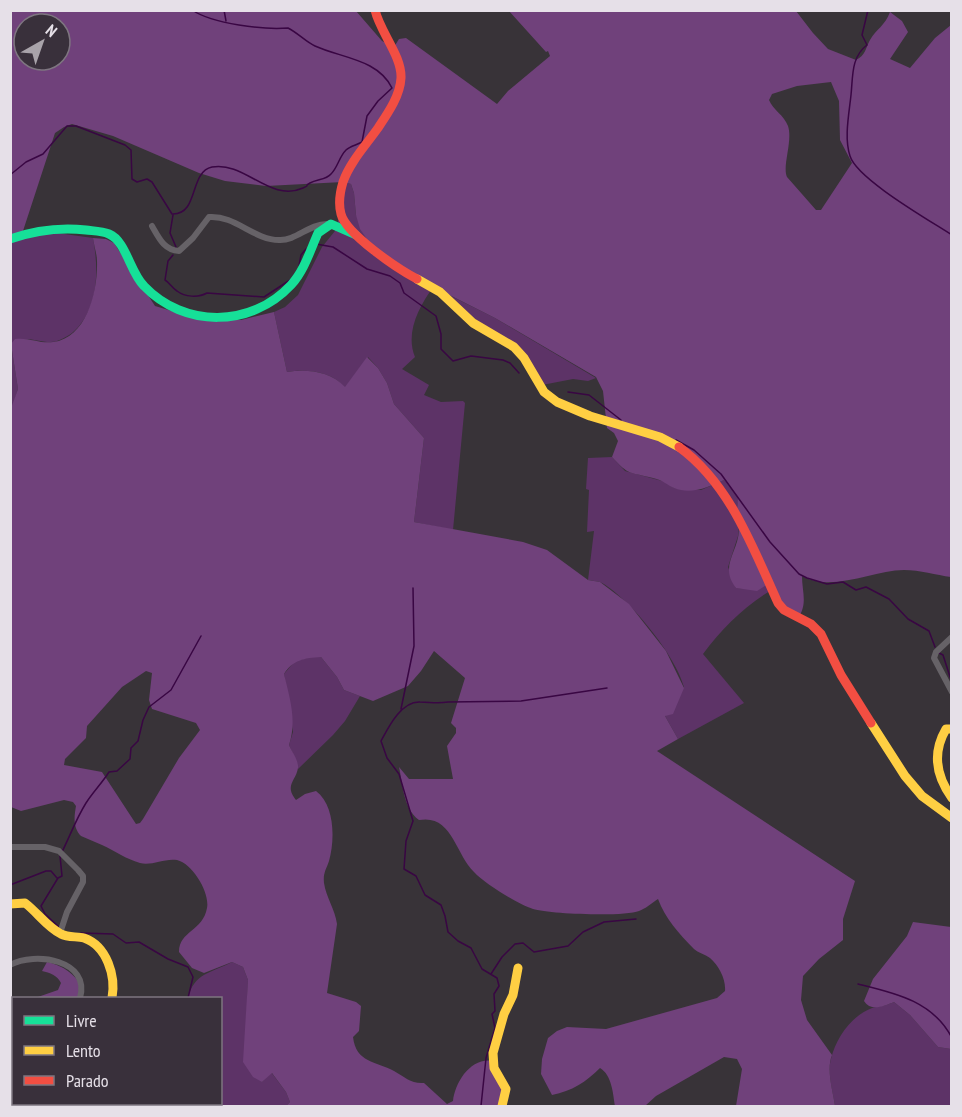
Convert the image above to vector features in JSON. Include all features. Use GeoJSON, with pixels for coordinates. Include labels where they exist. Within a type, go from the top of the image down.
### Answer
{"type":"FeatureCollection","features":[{"type":"Feature","properties":{"kind":"street"},"geometry":{"type":"LineString","coordinates":[[375,10],[381,31],[398,60],[402,72],[395,103],[350,167],[341,190],[340,203],[343,218],[358,236],[393,264],[438,291],[471,321],[512,345],[549,397],[579,412],[615,421],[659,437],[681,449],[698,463],[728,504],[778,603],[784,610],[811,624],[821,634],[841,675],[905,776],[922,796],[951,818]]}},
{"type":"Feature","properties":{"kind":"street"},"geometry":{"type":"LineString","coordinates":[[152,226],[165,246],[172,251],[179,251],[193,238],[209,217],[216,216],[278,240],[286,240],[315,226],[331,224],[358,236]]}},
{"type":"Feature","properties":{"kind":"street"},"geometry":{"type":"LineString","coordinates":[[10,239],[35,230],[54,227],[111,234],[120,244],[135,276],[149,291],[165,302],[194,315],[221,318],[242,316],[270,303],[283,293],[307,262],[318,233],[331,224]]}},
{"type":"Feature","properties":{"kind":"street"},"geometry":{"type":"LineString","coordinates":[[951,638],[936,652],[934,658],[951,692]]}},
{"type":"Feature","properties":{"kind":"street"},"geometry":{"type":"LineString","coordinates":[[951,729],[949,727],[942,734],[936,762],[941,783],[951,798]]}},
{"type":"Feature","properties":{"kind":"street"},"geometry":{"type":"LineString","coordinates":[[10,847],[55,849],[65,855],[83,876],[83,882],[67,912],[60,933]]}},
{"type":"Feature","properties":{"kind":"street"},"geometry":{"type":"LineString","coordinates":[[10,904],[25,903],[60,933],[70,937],[82,937],[100,948],[111,976],[113,997]]}},
{"type":"Feature","properties":{"kind":"street"},"geometry":{"type":"LineString","coordinates":[[10,965],[27,958],[38,957],[54,960],[79,977],[82,991],[80,997]]}},
{"type":"Feature","properties":{"kind":"street"},"geometry":{"type":"LineString","coordinates":[[502,1107],[506,1089],[494,1068],[493,1053],[504,1014],[513,995],[518,968]]}},
{"type":"Feature","properties":{"kind":"shaded area"},"geometry":{"type":"Polygon","coordinates":[[[11,11],[356,11],[382,41],[394,47],[399,39],[406,38],[497,104],[508,91],[550,56],[548,51],[546,52],[509,11],[796,11],[828,49],[856,60],[864,54],[872,36],[886,21],[890,12],[902,21],[908,32],[890,59],[910,68],[935,38],[951,25],[951,577],[904,570],[839,582],[814,581],[802,576],[804,603],[798,618],[789,614],[768,584],[757,591],[736,588],[731,580],[729,566],[738,538],[738,497],[724,480],[687,491],[674,488],[660,480],[630,472],[622,467],[612,457],[618,441],[614,433],[607,428],[603,391],[596,377],[495,318],[402,271],[367,239],[360,229],[351,184],[343,182],[266,186],[225,181],[199,173],[113,136],[72,124],[55,133],[22,234],[11,239],[11,11]],[[831,82],[797,86],[772,94],[769,100],[788,126],[787,177],[816,210],[821,210],[852,163],[840,140],[839,101],[831,82]]]}},
{"type":"Feature","properties":{"kind":"shaded area"},"geometry":{"type":"Polygon","coordinates":[[[343,182],[351,184],[356,215],[433,287],[415,320],[412,348],[415,357],[402,369],[429,385],[424,395],[441,402],[463,401],[465,403],[453,530],[414,522],[424,438],[394,404],[387,383],[368,357],[345,388],[340,382],[318,372],[287,372],[274,312],[285,307],[298,295],[322,247],[335,231],[338,222],[338,199],[343,182]]]}},
{"type":"Feature","properties":{"kind":"shaded area"},"geometry":{"type":"Polygon","coordinates":[[[50,232],[93,238],[96,263],[95,289],[88,313],[81,324],[70,335],[56,341],[21,339],[11,344],[11,239],[50,232]]]}},
{"type":"Feature","properties":{"kind":"shaded area"},"geometry":{"type":"Polygon","coordinates":[[[93,238],[106,239],[114,243],[155,306],[192,317],[241,320],[274,312],[287,372],[318,372],[332,377],[345,387],[367,357],[378,368],[387,383],[394,404],[424,438],[414,522],[523,542],[547,550],[588,580],[600,582],[629,604],[666,651],[684,688],[673,714],[665,716],[678,739],[657,751],[855,881],[843,919],[843,940],[819,959],[803,976],[801,1000],[807,1020],[832,1055],[830,1074],[835,1106],[736,1106],[742,1069],[737,1059],[724,1057],[656,1096],[645,1106],[615,1106],[609,1080],[600,1068],[578,1085],[552,1095],[541,1074],[542,1059],[548,1038],[557,1031],[567,1027],[606,1029],[717,998],[725,991],[724,982],[713,961],[696,950],[678,932],[664,913],[658,899],[639,911],[631,913],[570,913],[533,909],[502,893],[479,877],[468,864],[452,837],[439,823],[419,820],[414,815],[404,796],[399,767],[409,779],[453,779],[447,746],[456,733],[456,728],[451,723],[465,678],[434,651],[408,686],[373,701],[344,690],[321,657],[304,659],[291,666],[284,674],[293,719],[289,745],[298,765],[291,790],[296,800],[316,791],[327,805],[330,814],[333,833],[324,883],[337,924],[327,993],[356,1002],[361,1006],[359,1031],[353,1037],[358,1052],[368,1060],[408,1080],[424,1083],[447,1104],[453,1101],[457,1086],[471,1067],[485,1061],[493,1061],[509,1087],[505,1106],[286,1106],[290,1102],[286,1092],[272,1073],[262,1082],[253,1077],[243,1062],[248,980],[243,967],[232,962],[204,973],[192,968],[179,952],[183,940],[201,922],[207,908],[203,887],[189,867],[177,860],[140,863],[81,836],[75,826],[76,806],[73,802],[64,800],[21,811],[11,807],[10,411],[18,389],[11,344],[15,339],[53,342],[65,339],[82,322],[92,298],[97,273],[97,256],[93,238]],[[146,671],[122,687],[87,726],[86,738],[65,759],[64,765],[102,772],[136,824],[143,819],[179,758],[200,730],[196,723],[152,709],[149,700],[152,673],[146,671]]]}},
{"type":"Feature","properties":{"kind":"shaded area"},"geometry":{"type":"Polygon","coordinates":[[[439,290],[495,318],[596,378],[588,381],[573,379],[542,385],[526,360],[439,290]]]}},
{"type":"Feature","properties":{"kind":"shaded area"},"geometry":{"type":"Polygon","coordinates":[[[11,344],[18,389],[11,411],[11,344]]]}},
{"type":"Feature","properties":{"kind":"shaded area"},"geometry":{"type":"Polygon","coordinates":[[[612,457],[625,471],[666,482],[674,488],[701,490],[724,480],[739,497],[736,512],[738,536],[728,567],[736,588],[753,589],[768,584],[773,589],[735,618],[703,654],[744,703],[678,739],[665,716],[684,687],[672,660],[650,629],[626,602],[602,583],[588,580],[594,531],[587,532],[588,458],[612,457]]]}},
{"type":"Feature","properties":{"kind":"shaded area"},"geometry":{"type":"Polygon","coordinates":[[[321,657],[344,690],[360,696],[345,721],[298,769],[289,745],[293,732],[284,674],[295,661],[321,657]]]}},
{"type":"Feature","properties":{"kind":"shaded area"},"geometry":{"type":"Polygon","coordinates":[[[913,922],[951,927],[951,1049],[938,1047],[910,1015],[894,1002],[874,1007],[864,1001],[873,979],[907,936],[913,922]]]}},
{"type":"Feature","properties":{"kind":"shaded area"},"geometry":{"type":"Polygon","coordinates":[[[47,962],[67,970],[77,979],[83,997],[38,997],[58,990],[61,983],[55,976],[42,971],[47,962]]]}},
{"type":"Feature","properties":{"kind":"shaded area"},"geometry":{"type":"Polygon","coordinates":[[[232,962],[243,967],[248,980],[246,1035],[262,1082],[271,1072],[286,1092],[290,1102],[286,1106],[212,1105],[222,1105],[222,997],[188,997],[194,983],[210,972],[232,962]]]}},
{"type":"Feature","properties":{"kind":"shaded area"},"geometry":{"type":"Polygon","coordinates":[[[894,1002],[910,1015],[938,1047],[951,1049],[951,1106],[835,1106],[830,1064],[833,1051],[841,1036],[857,1016],[872,1008],[894,1002]]]}},
{"type":"Feature","properties":{"kind":"shaded area"},"geometry":{"type":"Polygon","coordinates":[[[10,1052],[12,1052],[12,1105],[62,1106],[11,1106],[10,1052]]]}},
{"type":"Feature","properties":{"kind":"waterway"},"geometry":{"type":"LineString","coordinates":[[173,214],[187,207],[200,176],[212,167],[236,170],[268,186],[291,191],[329,176],[346,150],[362,142],[367,116],[392,88],[386,78],[368,65],[315,46],[288,28],[239,25],[212,19],[192,10]]}},
{"type":"Feature","properties":{"kind":"waterway"},"geometry":{"type":"LineString","coordinates":[[224,10],[226,21]]}},
{"type":"Feature","properties":{"kind":"waterway"},"geometry":{"type":"LineString","coordinates":[[868,10],[862,35],[867,45],[855,61],[853,74],[847,134],[850,156],[855,165],[879,187],[952,235]]}},
{"type":"Feature","properties":{"kind":"waterway"},"geometry":{"type":"LineString","coordinates":[[10,175],[26,162],[43,154],[67,126],[76,126],[125,145],[131,150],[132,179],[137,182],[147,179],[152,182],[172,214]]}},
{"type":"Feature","properties":{"kind":"waterway"},"geometry":{"type":"LineString","coordinates":[[173,215],[170,233],[176,247]]}},
{"type":"Feature","properties":{"kind":"waterway"},"geometry":{"type":"LineString","coordinates":[[316,244],[333,247],[367,269],[390,276],[400,283],[404,293],[436,316],[441,334],[441,349],[453,361],[471,356],[503,360],[510,363],[519,373]]}},
{"type":"Feature","properties":{"kind":"waterway"},"geometry":{"type":"LineString","coordinates":[[299,266],[301,255],[306,249]]}},
{"type":"Feature","properties":{"kind":"waterway"},"geometry":{"type":"LineString","coordinates":[[173,255],[168,261],[165,280],[177,291],[188,296],[200,296],[207,293],[264,297],[290,280]]}},
{"type":"Feature","properties":{"kind":"waterway"},"geometry":{"type":"LineString","coordinates":[[568,392],[589,395],[621,420]]}},
{"type":"Feature","properties":{"kind":"waterway"},"geometry":{"type":"LineString","coordinates":[[676,440],[694,450],[721,474],[770,542],[799,574],[827,584],[843,582],[856,590],[866,587],[889,599],[908,619],[929,631],[935,647]]}},
{"type":"Feature","properties":{"kind":"waterway"},"geometry":{"type":"LineString","coordinates":[[401,709],[414,646],[413,588]]}},
{"type":"Feature","properties":{"kind":"waterway"},"geometry":{"type":"LineString","coordinates":[[62,852],[89,799],[109,772],[117,771],[130,759],[131,748],[138,741],[149,707],[171,690],[201,636]]}},
{"type":"Feature","properties":{"kind":"waterway"},"geometry":{"type":"LineString","coordinates":[[939,653],[943,655],[952,683]]}},
{"type":"Feature","properties":{"kind":"waterway"},"geometry":{"type":"LineString","coordinates":[[481,1106],[486,1058],[495,1028],[492,1014],[495,1011],[494,994],[499,986],[497,978],[482,969],[471,948],[448,932],[441,905],[425,895],[416,876],[404,869],[406,841],[413,821],[399,774],[387,758],[381,741],[401,710],[413,703],[521,701],[607,688]]}},
{"type":"Feature","properties":{"kind":"waterway"},"geometry":{"type":"LineString","coordinates":[[60,856],[62,876],[58,878],[41,906],[45,914],[60,928]]}},
{"type":"Feature","properties":{"kind":"waterway"},"geometry":{"type":"LineString","coordinates":[[10,885],[46,871],[51,871],[57,878]]}},
{"type":"Feature","properties":{"kind":"waterway"},"geometry":{"type":"LineString","coordinates":[[491,974],[502,957],[515,944],[523,943],[534,952],[568,946],[583,932],[604,922],[636,919]]}},
{"type":"Feature","properties":{"kind":"waterway"},"geometry":{"type":"LineString","coordinates":[[81,933],[113,934],[126,943],[139,942],[168,959],[188,967],[193,977],[188,997]]}},
{"type":"Feature","properties":{"kind":"waterway"},"geometry":{"type":"LineString","coordinates":[[858,984],[912,1000],[934,1015],[952,1038]]}},
{"type":"Feature","properties":{"kind":"traffic: fast"},"geometry":{"type":"LineString","coordinates":[[10,239],[38,231],[57,229],[109,234],[120,243],[139,280],[160,300],[178,310],[218,317],[237,315],[257,309],[275,299],[300,274],[318,233],[331,224],[356,235]]}},
{"type":"Feature","properties":{"kind":"traffic: slow"},"geometry":{"type":"LineString","coordinates":[[417,279],[440,292],[473,323],[514,347],[524,358],[544,392],[557,402],[590,416],[660,437],[679,447]]}},
{"type":"Feature","properties":{"kind":"traffic: slow"},"geometry":{"type":"LineString","coordinates":[[871,723],[905,776],[922,796],[952,818]]}},
{"type":"Feature","properties":{"kind":"traffic: slow"},"geometry":{"type":"LineString","coordinates":[[952,729],[946,729],[938,756],[939,773],[952,798]]}},
{"type":"Feature","properties":{"kind":"traffic: slow"},"geometry":{"type":"LineString","coordinates":[[10,904],[25,903],[56,931],[67,936],[84,938],[99,948],[111,971],[112,997]]}},
{"type":"Feature","properties":{"kind":"traffic: slow"},"geometry":{"type":"LineString","coordinates":[[502,1106],[506,1089],[494,1068],[493,1053],[504,1014],[513,995],[518,968]]}},
{"type":"Feature","properties":{"kind":"traffic: jam"},"geometry":{"type":"LineString","coordinates":[[375,10],[398,61],[400,85],[389,110],[346,175],[340,194],[340,210],[345,222],[362,241],[417,279]]}},
{"type":"Feature","properties":{"kind":"traffic: jam"},"geometry":{"type":"LineString","coordinates":[[679,447],[697,462],[726,498],[749,539],[778,603],[784,610],[811,624],[821,634],[841,675],[871,723]]}}]}
